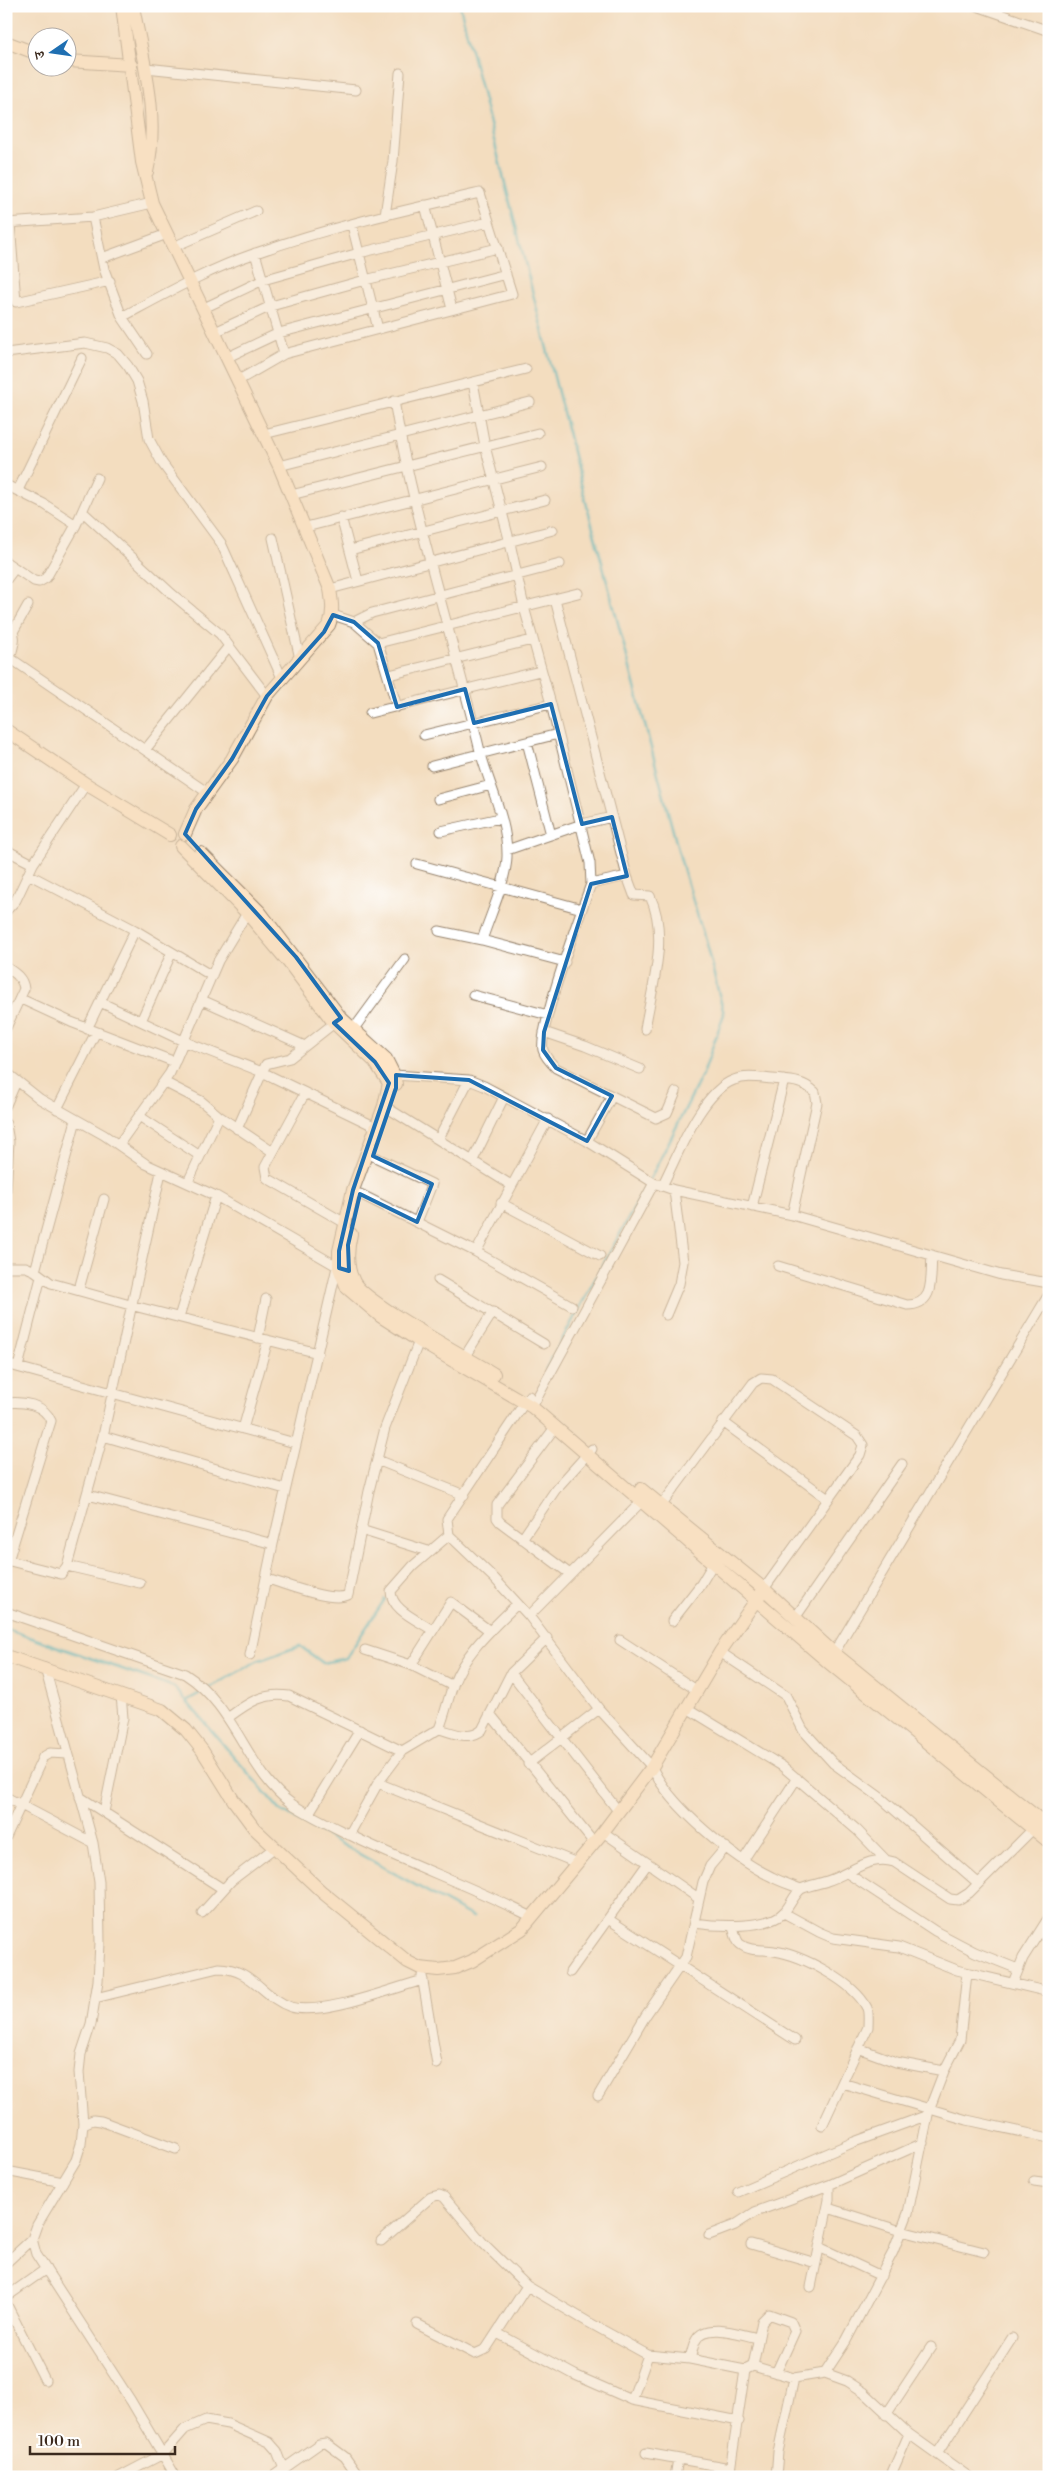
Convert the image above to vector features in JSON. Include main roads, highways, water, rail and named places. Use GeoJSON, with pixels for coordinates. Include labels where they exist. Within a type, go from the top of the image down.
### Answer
{"type":"FeatureCollection","features":[{"type":"Feature","properties":{"kind":"waterway"},"geometry":{"type":"LineString","coordinates":[[460,6],[582,487],[681,861],[706,943],[724,1014],[704,1071],[656,1168],[546,1369]]}},
{"type":"Feature","properties":{"kind":"waterway"},"geometry":{"type":"LineString","coordinates":[[186,1701],[257,1661],[300,1646],[323,1663],[346,1658],[385,1599]]}},
{"type":"Feature","properties":{"kind":"waterway"},"geometry":{"type":"LineString","coordinates":[[6,1629],[174,1687],[280,1810],[473,1917]]}}]}
